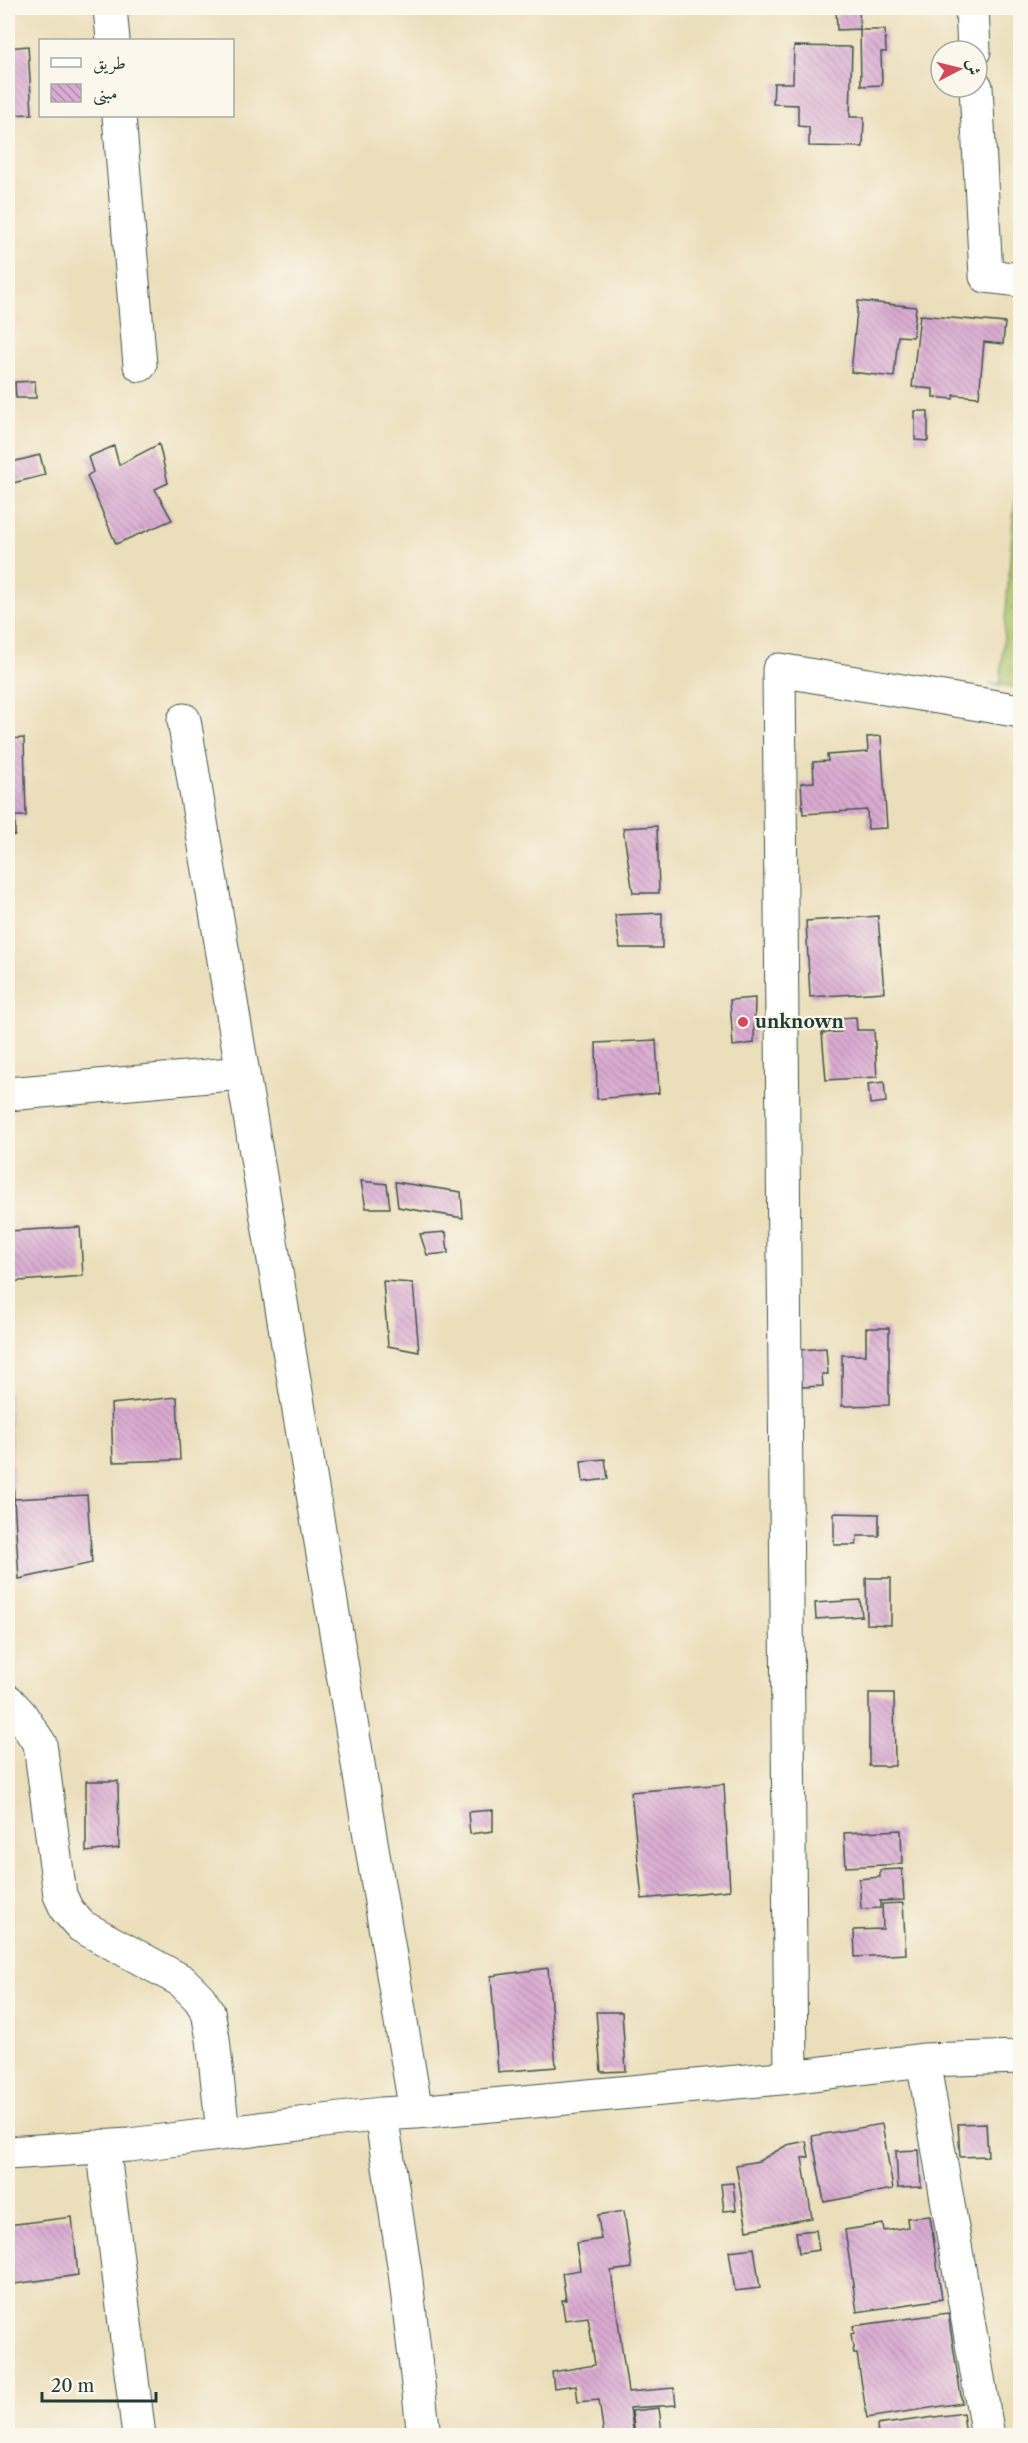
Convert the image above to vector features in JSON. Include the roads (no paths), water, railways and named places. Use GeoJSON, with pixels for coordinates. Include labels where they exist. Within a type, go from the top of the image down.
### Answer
{"type":"FeatureCollection","features":[{"type":"Feature","properties":{"kind":"street"},"geometry":{"type":"LineString","coordinates":[[110,8],[113,39]]}},
{"type":"Feature","properties":{"kind":"street"},"geometry":{"type":"LineString","coordinates":[[972,8],[973,39]]}},
{"type":"Feature","properties":{"kind":"street"},"geometry":{"type":"LineString","coordinates":[[977,99],[986,276],[1020,280]]}},
{"type":"Feature","properties":{"kind":"street"},"geometry":{"type":"LineString","coordinates":[[119,117],[140,365]]}},
{"type":"Feature","properties":{"kind":"street"},"geometry":{"type":"LineString","coordinates":[[790,2077],[779,669],[1020,711]]}},
{"type":"Feature","properties":{"kind":"street"},"geometry":{"type":"LineString","coordinates":[[184,720],[416,2112]]}},
{"type":"Feature","properties":{"kind":"street"},"geometry":{"type":"LineString","coordinates":[[8,1094],[242,1073]]}},
{"type":"Feature","properties":{"kind":"street"},"geometry":{"type":"LineString","coordinates":[[8,1701],[20,1714],[40,1744],[60,1895],[67,1910],[81,1926],[182,1982],[199,1998],[208,2012],[223,2133]]}},
{"type":"Feature","properties":{"kind":"street"},"geometry":{"type":"LineString","coordinates":[[8,2153],[129,2145],[381,2114],[790,2077],[923,2060],[1020,2057]]}},
{"type":"Feature","properties":{"kind":"street"},"geometry":{"type":"LineString","coordinates":[[923,2060],[988,2436]]}},
{"type":"Feature","properties":{"kind":"street"},"geometry":{"type":"LineString","coordinates":[[381,2114],[405,2272],[424,2436]]}},
{"type":"Feature","properties":{"kind":"street"},"geometry":{"type":"LineString","coordinates":[[103,2146],[139,2436]]}},
{"type":"Feature","properties":{"kind":"place","name":"unknown"},"geometry":{"type":"Point","coordinates":[743,1022]}}]}
